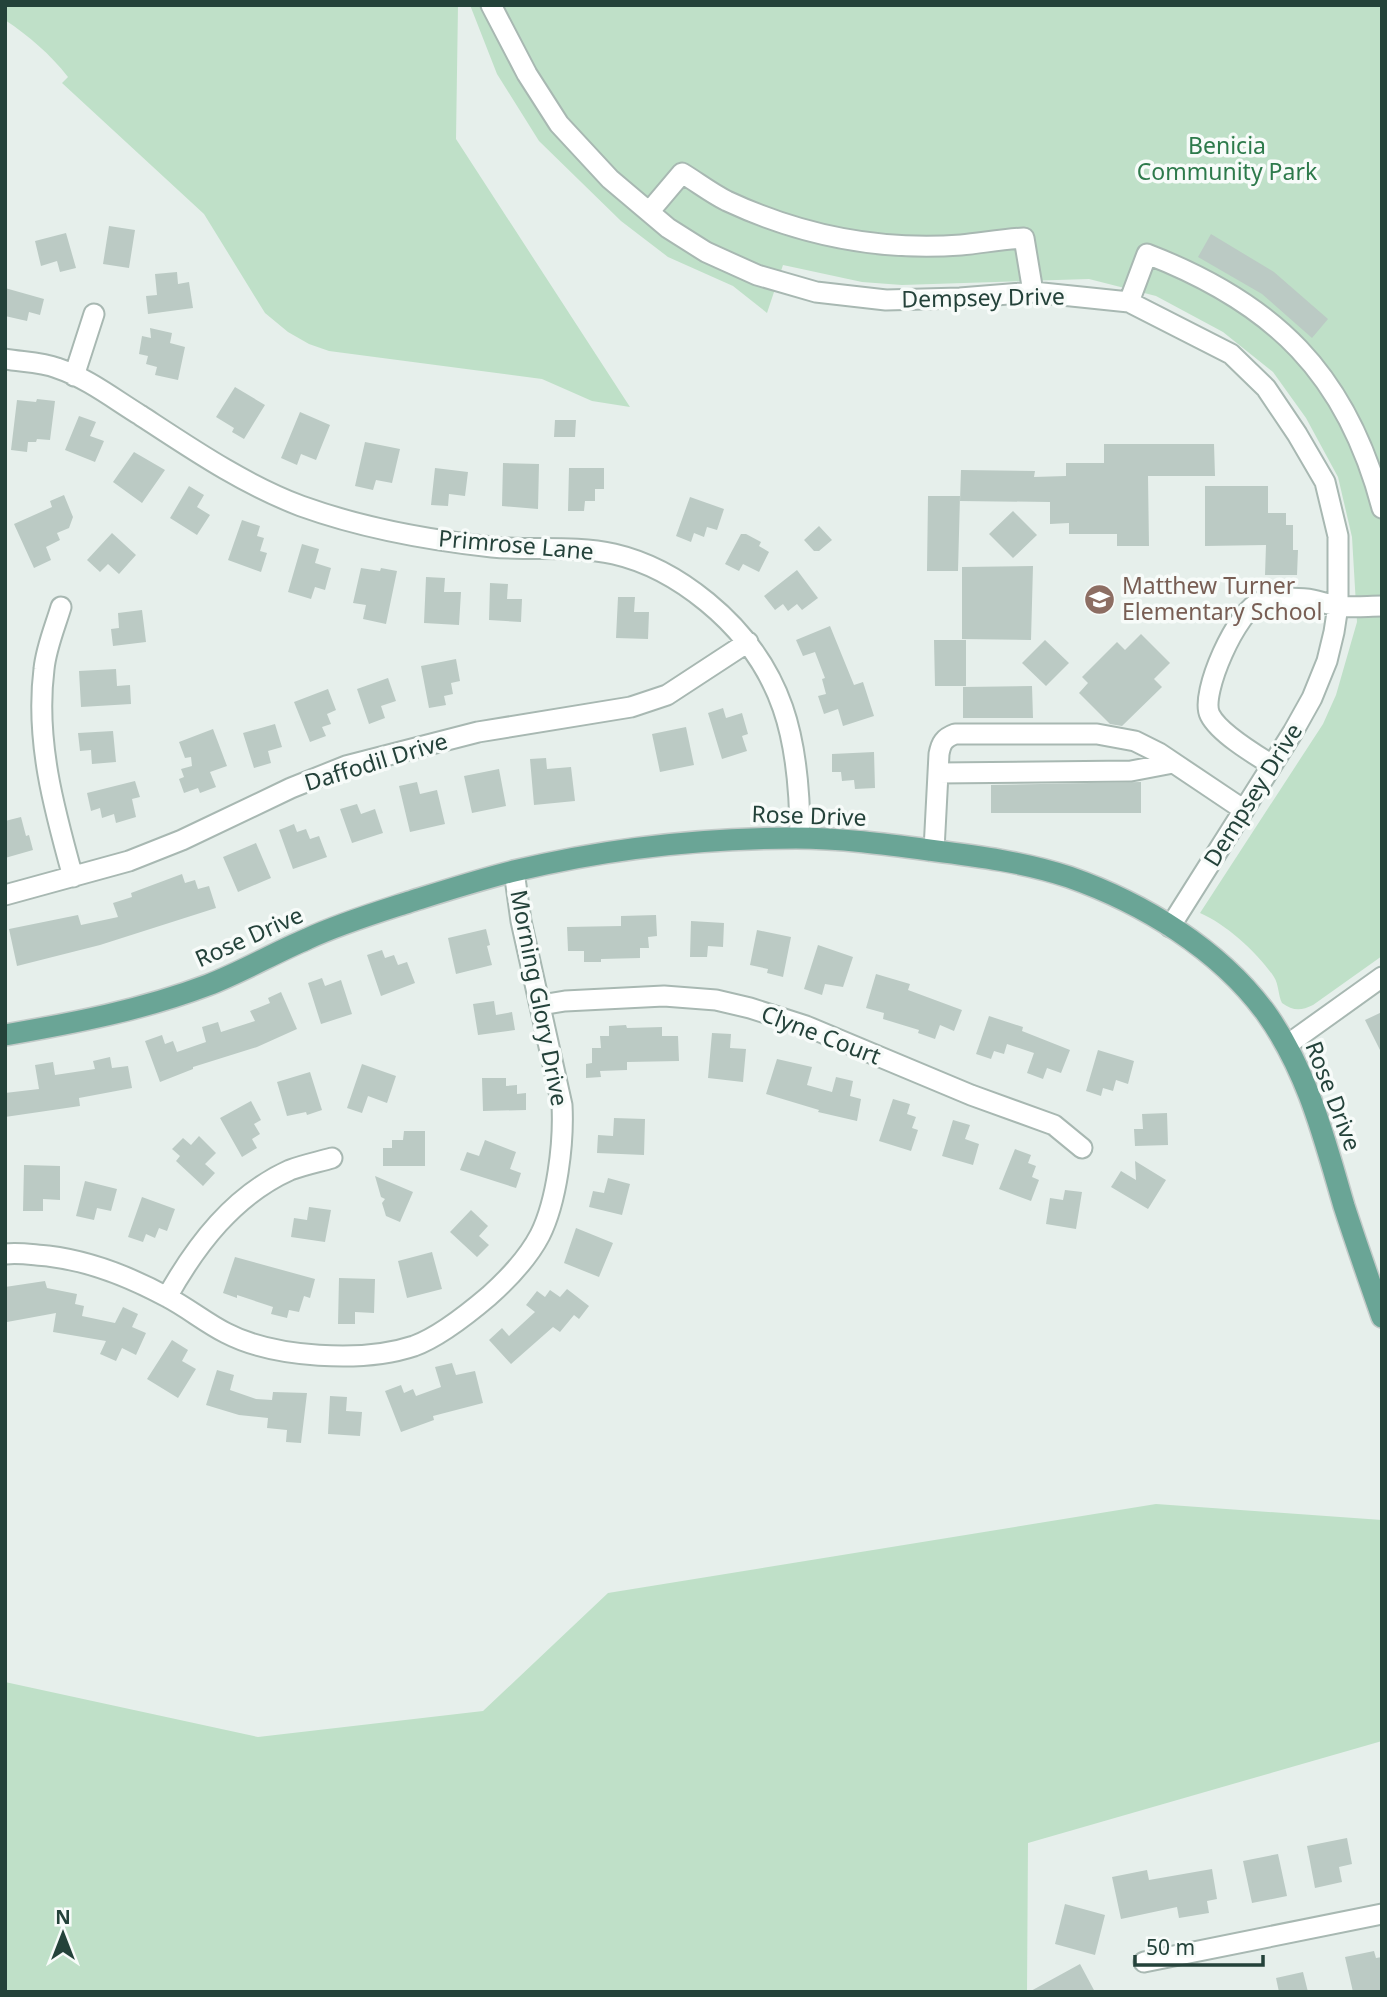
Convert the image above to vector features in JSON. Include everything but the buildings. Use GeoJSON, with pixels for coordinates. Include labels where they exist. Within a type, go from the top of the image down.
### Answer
{"type":"FeatureCollection","features":[{"type":"Feature","properties":{"kind":"main road","name":"Rose Drive"},"geometry":{"type":"LineString","coordinates":[[5,1035],[120,1013],[211,984],[310,937],[372,914],[514,871],[602,854],[666,845],[800,838],[934,850],[1027,865],[1069,877],[1109,893],[1170,927],[1235,976],[1264,1011],[1295,1058],[1316,1112],[1355,1241],[1382,1317]]}},
{"type":"Feature","properties":{"kind":"street","name":"Dempsey Drive"},"geometry":{"type":"LineString","coordinates":[[491,5],[527,74],[559,124],[610,179],[668,228],[706,252],[758,275],[816,292],[886,300],[1033,292],[1129,302],[1231,354],[1266,387],[1325,481],[1338,536],[1338,606],[1326,661],[1312,698],[1170,927]]}},
{"type":"Feature","properties":{"kind":"street"},"geometry":{"type":"LineString","coordinates":[[649,212],[682,173],[725,200],[787,226],[850,241],[960,245],[1024,238],[1033,292]]}},
{"type":"Feature","properties":{"kind":"street"},"geometry":{"type":"LineString","coordinates":[[1129,302],[1147,254],[1187,270],[1250,306],[1284,332],[1317,368],[1345,414],[1371,467],[1382,508]]}},
{"type":"Feature","properties":{"kind":"street"},"geometry":{"type":"LineString","coordinates":[[74,376],[94,314]]}},
{"type":"Feature","properties":{"kind":"street","name":"Primrose Lane"},"geometry":{"type":"LineString","coordinates":[[5,359],[57,368],[74,376],[98,388],[251,484],[301,505],[372,528],[494,547],[557,547],[612,554],[645,563],[684,583],[725,616],[748,642],[773,679],[793,744],[800,838]]}},
{"type":"Feature","properties":{"kind":"street"},"geometry":{"type":"LineString","coordinates":[[1272,765],[1243,747],[1209,715],[1209,687],[1233,634],[1246,614],[1257,603],[1310,599],[1338,606],[1382,606]]}},
{"type":"Feature","properties":{"kind":"street"},"geometry":{"type":"LineString","coordinates":[[61,607],[44,666],[41,699],[52,801],[73,877]]}},
{"type":"Feature","properties":{"kind":"street","name":"Daffodil Drive"},"geometry":{"type":"LineString","coordinates":[[5,895],[129,860],[182,840],[291,788],[346,766],[478,732],[596,714],[631,707],[667,695],[748,642]]}},
{"type":"Feature","properties":{"kind":"street"},"geometry":{"type":"LineString","coordinates":[[934,850],[941,744],[947,737],[955,734],[1119,736],[1135,741],[1244,810]]}},
{"type":"Feature","properties":{"kind":"street"},"geometry":{"type":"LineString","coordinates":[[938,773],[1131,771],[1172,763]]}},
{"type":"Feature","properties":{"kind":"street","name":"Morning Glory Drive"},"geometry":{"type":"LineString","coordinates":[[5,1254],[59,1258],[103,1267],[167,1297],[228,1334],[284,1352],[330,1357],[414,1346],[464,1318],[509,1278],[540,1235],[563,1134],[562,1105],[521,922],[514,871]]}},
{"type":"Feature","properties":{"kind":"street"},"geometry":{"type":"LineString","coordinates":[[1287,1045],[1382,977]]}},
{"type":"Feature","properties":{"kind":"street","name":"Clyne Court"},"geometry":{"type":"LineString","coordinates":[[541,1005],[565,1001],[664,996],[716,1000],[750,1008],[806,1026],[971,1095],[1054,1125],[1082,1148]]}},
{"type":"Feature","properties":{"kind":"street"},"geometry":{"type":"LineString","coordinates":[[167,1297],[184,1265],[229,1210],[259,1187],[291,1170],[332,1158]]}},
{"type":"Feature","properties":{"kind":"street"},"geometry":{"type":"LineString","coordinates":[[1143,1962],[1382,1914]]}},
{"type":"Feature","properties":{"kind":"green space"},"geometry":{"type":"Polygon","coordinates":[[[5,5],[458,5],[456,139],[630,407],[592,401],[542,379],[329,351],[288,332],[265,313],[204,214],[62,83],[68,77],[54,61],[31,39],[5,20],[5,5]]]}},
{"type":"Feature","properties":{"kind":"green space","name":"Benicia Community Park"},"geometry":{"type":"Polygon","coordinates":[[[470,5],[1382,5],[1382,956],[1313,1005],[1293,1009],[1282,1003],[1274,977],[1250,949],[1220,924],[1200,913],[1323,724],[1336,695],[1357,622],[1352,537],[1338,477],[1306,418],[1273,372],[1223,332],[1156,296],[1089,279],[902,285],[862,282],[783,265],[767,313],[733,286],[668,257],[621,221],[539,141],[497,74],[470,5]]]}},
{"type":"Feature","properties":{"kind":"green space"},"geometry":{"type":"Polygon","coordinates":[[[1156,1504],[1382,1520],[1382,1741],[1028,1843],[1027,1992],[5,1992],[5,1682],[258,1737],[483,1711],[608,1593],[1156,1504]]]}},
{"type":"Feature","properties":{"kind":"place","name":"Matthew Turner Elementary School"},"geometry":{"type":"Point","coordinates":[1099,599]}}]}
